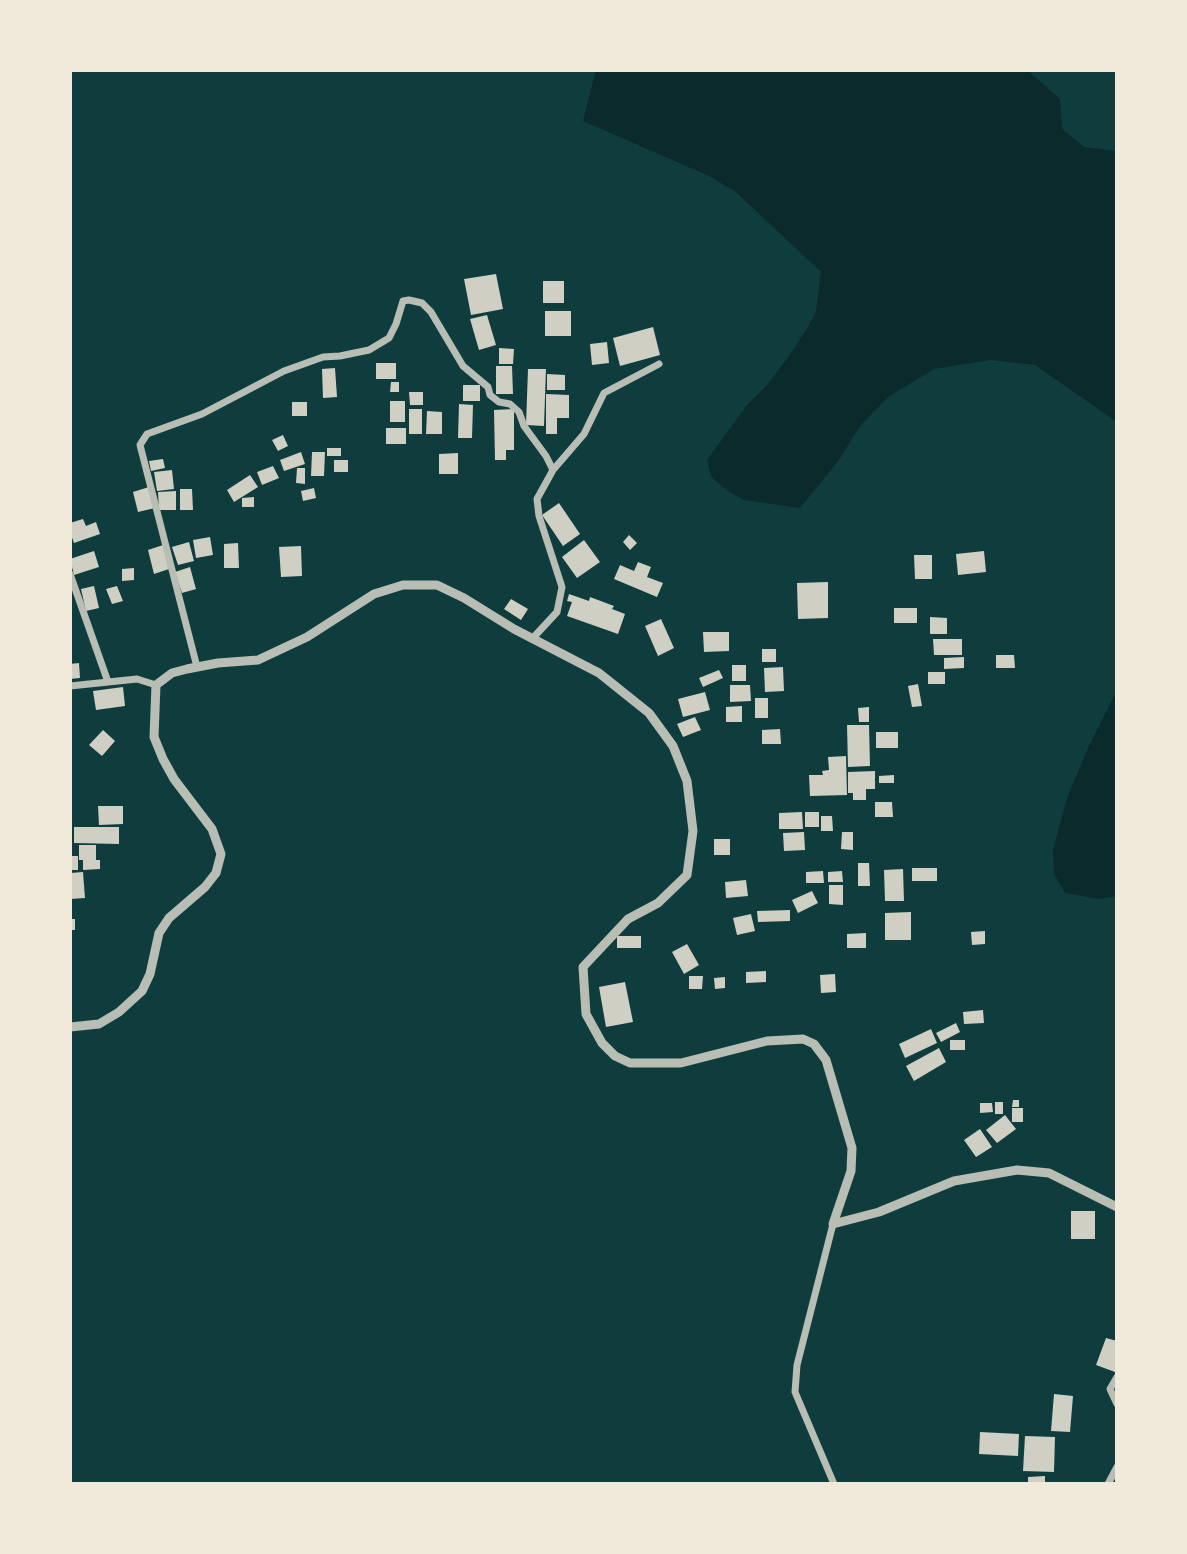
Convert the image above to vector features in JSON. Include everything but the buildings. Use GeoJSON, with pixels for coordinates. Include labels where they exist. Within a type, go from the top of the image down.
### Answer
{"type":"FeatureCollection","features":[{"type":"Feature","properties":{"kind":"street"},"geometry":{"type":"LineString","coordinates":[[198,667],[141,445],[147,435],[202,414],[284,371],[323,357],[369,350],[389,338],[403,301],[409,300],[422,303],[431,312],[463,366],[488,387],[490,395],[499,402],[510,404],[519,412],[524,426],[553,470]]}},
{"type":"Feature","properties":{"kind":"street"},"geometry":{"type":"LineString","coordinates":[[532,639],[557,612],[562,587],[539,516],[537,499],[553,470],[584,434],[604,393],[659,364]]}},
{"type":"Feature","properties":{"kind":"street"},"geometry":{"type":"LineString","coordinates":[[70,574],[108,682]]}},
{"type":"Feature","properties":{"kind":"street"},"geometry":{"type":"LineString","coordinates":[[156,685],[172,673],[258,660],[307,637],[374,594],[402,585],[437,585],[532,639],[599,673],[649,713],[673,746],[687,780],[693,831],[687,875],[658,903],[628,919],[583,967],[586,1014],[602,1043],[615,1056],[630,1063],[681,1063],[767,1041],[803,1039],[814,1044],[826,1060],[852,1149],[851,1171],[833,1224],[797,1365],[795,1392],[834,1484]]}},
{"type":"Feature","properties":{"kind":"street"},"geometry":{"type":"LineString","coordinates":[[70,686],[137,679],[156,685]]}},
{"type":"Feature","properties":{"kind":"street"},"geometry":{"type":"LineString","coordinates":[[70,1027],[99,1024],[119,1012],[142,990],[150,974],[159,933],[169,918],[205,887],[216,873],[221,854],[212,829],[174,779],[154,737],[156,685]]}},
{"type":"Feature","properties":{"kind":"street"},"geometry":{"type":"LineString","coordinates":[[833,1224],[879,1212],[954,1181],[1017,1170],[1049,1173],[1117,1207]]}},
{"type":"Feature","properties":{"kind":"street"},"geometry":{"type":"LineString","coordinates":[[1117,1377],[1110,1389],[1117,1404]]}},
{"type":"Feature","properties":{"kind":"street"},"geometry":{"type":"LineString","coordinates":[[1108,1484],[1117,1467]]}},
{"type":"Feature","properties":{"kind":"water"},"geometry":{"type":"Polygon","coordinates":[[[596,70],[1027,70],[1060,99],[1062,129],[1084,147],[1117,151],[1117,422],[1035,365],[991,360],[934,369],[888,397],[860,426],[839,460],[800,508],[744,500],[726,490],[711,476],[707,460],[747,405],[787,359],[808,327],[816,312],[821,272],[736,192],[709,176],[583,121],[596,70]]]}},
{"type":"Feature","properties":{"kind":"water"},"geometry":{"type":"Polygon","coordinates":[[[1117,690],[1117,896],[1099,899],[1065,893],[1054,874],[1053,850],[1067,798],[1117,690]]]}}]}
